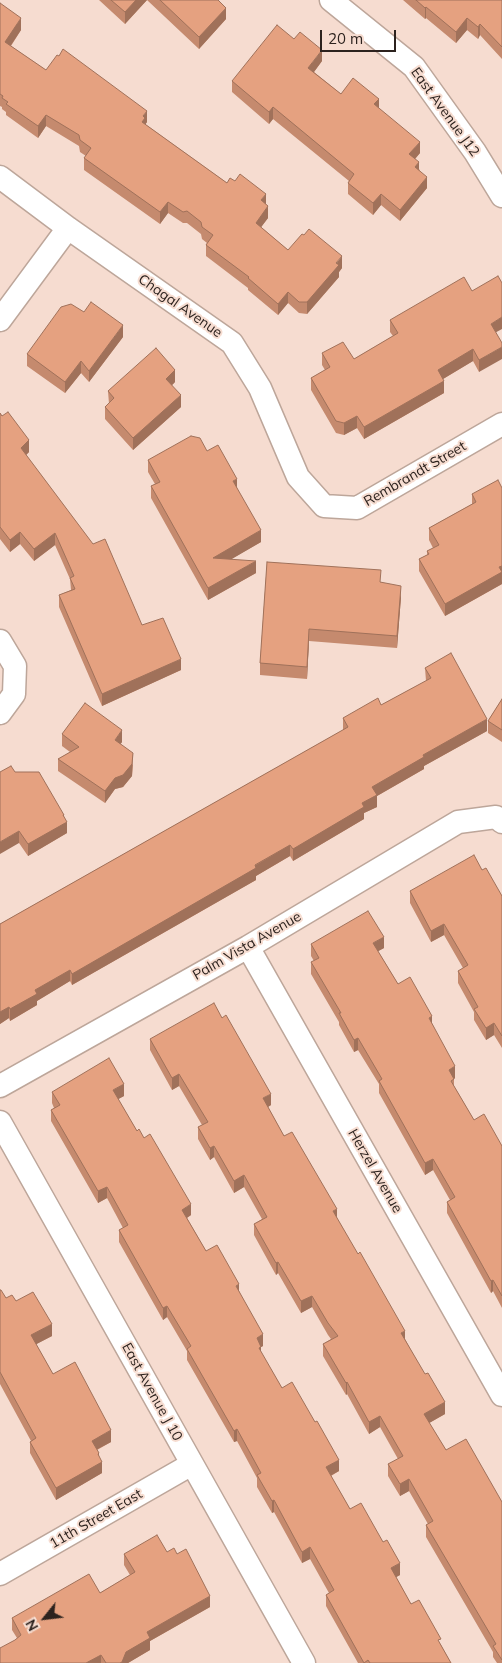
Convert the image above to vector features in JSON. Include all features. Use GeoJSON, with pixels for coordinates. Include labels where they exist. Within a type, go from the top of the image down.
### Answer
{"type":"FeatureCollection","features":[{"type":"Feature","properties":{"kind":"street","name":"East Avenue J12"},"geometry":{"type":"LineString","coordinates":[[331,0],[414,68],[475,152],[502,196]]}},
{"type":"Feature","properties":{"kind":"street","name":"Chagal Avenue"},"geometry":{"type":"LineString","coordinates":[[0,177],[68,228],[232,342],[260,388],[298,477],[324,506]]}},
{"type":"Feature","properties":{"kind":"street"},"geometry":{"type":"LineString","coordinates":[[0,320],[68,228]]}},
{"type":"Feature","properties":{"kind":"street","name":"Rembrandt Street"},"geometry":{"type":"LineString","coordinates":[[324,506],[357,508],[502,424]]}},
{"type":"Feature","properties":{"kind":"street"},"geometry":{"type":"LineString","coordinates":[[0,641],[15,666],[14,694],[0,713]]}},
{"type":"Feature","properties":{"kind":"street","name":"Palm Vista Avenue"},"geometry":{"type":"LineString","coordinates":[[0,1086],[248,947],[458,822],[499,819]]}},
{"type":"Feature","properties":{"kind":"street","name":"Herzel Avenue"},"geometry":{"type":"LineString","coordinates":[[248,947],[502,1396]]}},
{"type":"Feature","properties":{"kind":"street","name":"East Avenue J 10"},"geometry":{"type":"LineString","coordinates":[[0,1122],[304,1663]]}},
{"type":"Feature","properties":{"kind":"street","name":"11th Street East"},"geometry":{"type":"LineString","coordinates":[[0,1574],[192,1464]]}},
{"type":"Feature","properties":{"kind":"building"},"geometry":{"type":"Polygon","coordinates":[[[111,0],[136,0],[125,12],[111,0]]]}},
{"type":"Feature","properties":{"kind":"building"},"geometry":{"type":"Polygon","coordinates":[[[160,0],[218,0],[226,8],[199,37],[160,0]]]}},
{"type":"Feature","properties":{"kind":"building"},"geometry":{"type":"Polygon","coordinates":[[[416,0],[502,0],[502,47],[480,24],[478,27],[467,18],[456,32],[416,0]]]}},
{"type":"Feature","properties":{"kind":"building"},"geometry":{"type":"Polygon","coordinates":[[[0,3],[21,18],[5,42],[46,70],[63,49],[147,111],[143,116],[145,118],[142,122],[227,183],[230,178],[235,181],[240,174],[266,194],[261,200],[268,206],[256,223],[288,250],[309,229],[342,256],[336,263],[339,265],[307,302],[299,302],[288,292],[278,304],[249,277],[206,245],[213,235],[202,227],[201,222],[187,211],[183,212],[168,202],[160,212],[84,158],[91,148],[80,140],[79,135],[46,115],[38,126],[6,104],[8,102],[0,94],[0,3]]]}},
{"type":"Feature","properties":{"kind":"building"},"geometry":{"type":"Polygon","coordinates":[[[277,25],[294,39],[300,32],[322,50],[308,68],[341,94],[353,78],[379,99],[374,104],[420,142],[409,154],[419,162],[415,167],[427,177],[400,210],[381,194],[373,203],[348,183],[354,174],[273,107],[269,112],[232,81],[277,25]]]}},
{"type":"Feature","properties":{"kind":"building"},"geometry":{"type":"Polygon","coordinates":[[[498,276],[502,283],[502,317],[491,324],[502,343],[502,347],[479,360],[473,349],[438,370],[444,381],[364,427],[357,416],[344,423],[336,421],[311,378],[330,367],[322,353],[343,342],[354,359],[398,333],[390,320],[464,277],[472,291],[498,276]]]}},
{"type":"Feature","properties":{"kind":"building"},"geometry":{"type":"Polygon","coordinates":[[[91,302],[123,325],[89,371],[81,361],[65,382],[27,354],[61,307],[71,304],[84,312],[91,302]]]}},
{"type":"Feature","properties":{"kind":"building"},"geometry":{"type":"Polygon","coordinates":[[[156,348],[175,370],[166,379],[181,395],[133,438],[105,407],[114,398],[108,391],[156,348]]]}},
{"type":"Feature","properties":{"kind":"building"},"geometry":{"type":"Polygon","coordinates":[[[8,412],[29,440],[21,448],[93,544],[105,539],[142,625],[163,618],[181,659],[102,694],[59,595],[75,589],[70,578],[74,576],[55,533],[34,549],[20,532],[10,540],[0,527],[0,413],[2,416],[8,412]]]}},
{"type":"Feature","properties":{"kind":"building"},"geometry":{"type":"Polygon","coordinates":[[[191,436],[200,438],[207,451],[218,445],[237,479],[233,481],[261,530],[213,558],[256,561],[208,588],[151,486],[160,482],[148,460],[191,436]]]}},
{"type":"Feature","properties":{"kind":"building"},"geometry":{"type":"Polygon","coordinates":[[[498,480],[502,488],[502,566],[499,567],[502,572],[445,604],[419,559],[429,554],[427,551],[439,545],[429,528],[476,502],[472,494],[498,480]]]}},
{"type":"Feature","properties":{"kind":"building"},"geometry":{"type":"Polygon","coordinates":[[[267,562],[381,570],[380,582],[401,586],[397,636],[309,629],[307,667],[260,663],[267,562]]]}},
{"type":"Feature","properties":{"kind":"building"},"geometry":{"type":"Polygon","coordinates":[[[451,653],[487,719],[423,755],[424,757],[372,787],[377,795],[362,803],[364,807],[293,849],[290,845],[255,865],[256,868],[72,974],[70,970],[35,990],[37,994],[10,1009],[9,1007],[0,1012],[0,924],[348,727],[343,718],[378,698],[381,705],[431,678],[425,668],[451,653]]]}},
{"type":"Feature","properties":{"kind":"building"},"geometry":{"type":"Polygon","coordinates":[[[502,699],[502,730],[488,721],[502,699]]]}},
{"type":"Feature","properties":{"kind":"building"},"geometry":{"type":"Polygon","coordinates":[[[85,703],[122,730],[115,740],[133,753],[132,764],[123,775],[115,778],[105,791],[58,759],[79,747],[62,734],[85,703]]]}},
{"type":"Feature","properties":{"kind":"building"},"geometry":{"type":"Polygon","coordinates":[[[11,766],[15,772],[39,772],[67,822],[28,844],[19,831],[0,842],[0,772],[11,766]]]}},
{"type":"Feature","properties":{"kind":"building"},"geometry":{"type":"Polygon","coordinates":[[[474,855],[482,870],[486,868],[502,896],[502,1036],[494,1023],[486,1028],[474,1009],[478,1007],[458,971],[468,965],[444,924],[431,931],[410,891],[474,855]]]}},
{"type":"Feature","properties":{"kind":"building"},"geometry":{"type":"Polygon","coordinates":[[[368,911],[384,937],[373,943],[398,984],[410,977],[432,1016],[429,1018],[455,1066],[449,1070],[454,1079],[451,1081],[474,1120],[484,1114],[502,1146],[502,1296],[493,1280],[491,1281],[447,1202],[455,1197],[433,1159],[425,1163],[379,1081],[382,1079],[358,1038],[354,1040],[339,1013],[341,1013],[311,962],[319,958],[311,944],[368,911]]]}},
{"type":"Feature","properties":{"kind":"building"},"geometry":{"type":"Polygon","coordinates":[[[214,1003],[222,1018],[226,1015],[271,1094],[263,1098],[284,1136],[292,1132],[337,1209],[333,1211],[358,1254],[360,1252],[405,1331],[401,1333],[425,1374],[428,1373],[445,1402],[424,1414],[446,1450],[466,1439],[502,1502],[502,1660],[493,1646],[496,1644],[426,1525],[433,1521],[409,1479],[400,1484],[388,1464],[403,1456],[380,1416],[369,1422],[323,1344],[338,1336],[312,1296],[301,1301],[278,1262],[276,1263],[254,1224],[267,1217],[244,1175],[234,1181],[214,1146],[210,1148],[198,1127],[208,1122],[179,1074],[172,1078],[150,1039],[214,1003]]]}},
{"type":"Feature","properties":{"kind":"building"},"geometry":{"type":"Polygon","coordinates":[[[109,1058],[124,1084],[113,1090],[137,1131],[139,1129],[144,1138],[150,1134],[191,1204],[182,1210],[206,1251],[217,1245],[239,1284],[236,1286],[263,1334],[257,1338],[261,1347],[259,1348],[282,1388],[292,1382],[339,1460],[326,1467],[350,1509],[361,1503],[383,1542],[387,1540],[400,1563],[391,1568],[411,1604],[419,1600],[441,1639],[438,1640],[451,1663],[370,1663],[368,1660],[364,1663],[326,1595],[334,1590],[310,1547],[302,1552],[274,1500],[272,1501],[257,1475],[261,1473],[237,1429],[234,1431],[187,1349],[191,1346],[167,1306],[163,1308],[119,1230],[128,1225],[107,1187],[98,1191],[51,1110],[60,1105],[52,1092],[109,1058]]]}},
{"type":"Feature","properties":{"kind":"building"},"geometry":{"type":"Polygon","coordinates":[[[0,1290],[6,1298],[12,1295],[16,1301],[33,1292],[52,1324],[31,1335],[53,1374],[75,1362],[111,1430],[92,1441],[102,1462],[56,1488],[30,1442],[36,1438],[0,1372],[0,1290]]]}},
{"type":"Feature","properties":{"kind":"building"},"geometry":{"type":"Polygon","coordinates":[[[157,1535],[167,1552],[174,1548],[177,1554],[186,1549],[210,1596],[147,1632],[150,1638],[126,1652],[120,1663],[106,1663],[101,1655],[86,1663],[0,1663],[0,1648],[21,1635],[12,1618],[89,1574],[100,1593],[135,1572],[124,1554],[157,1535]]]}}]}
